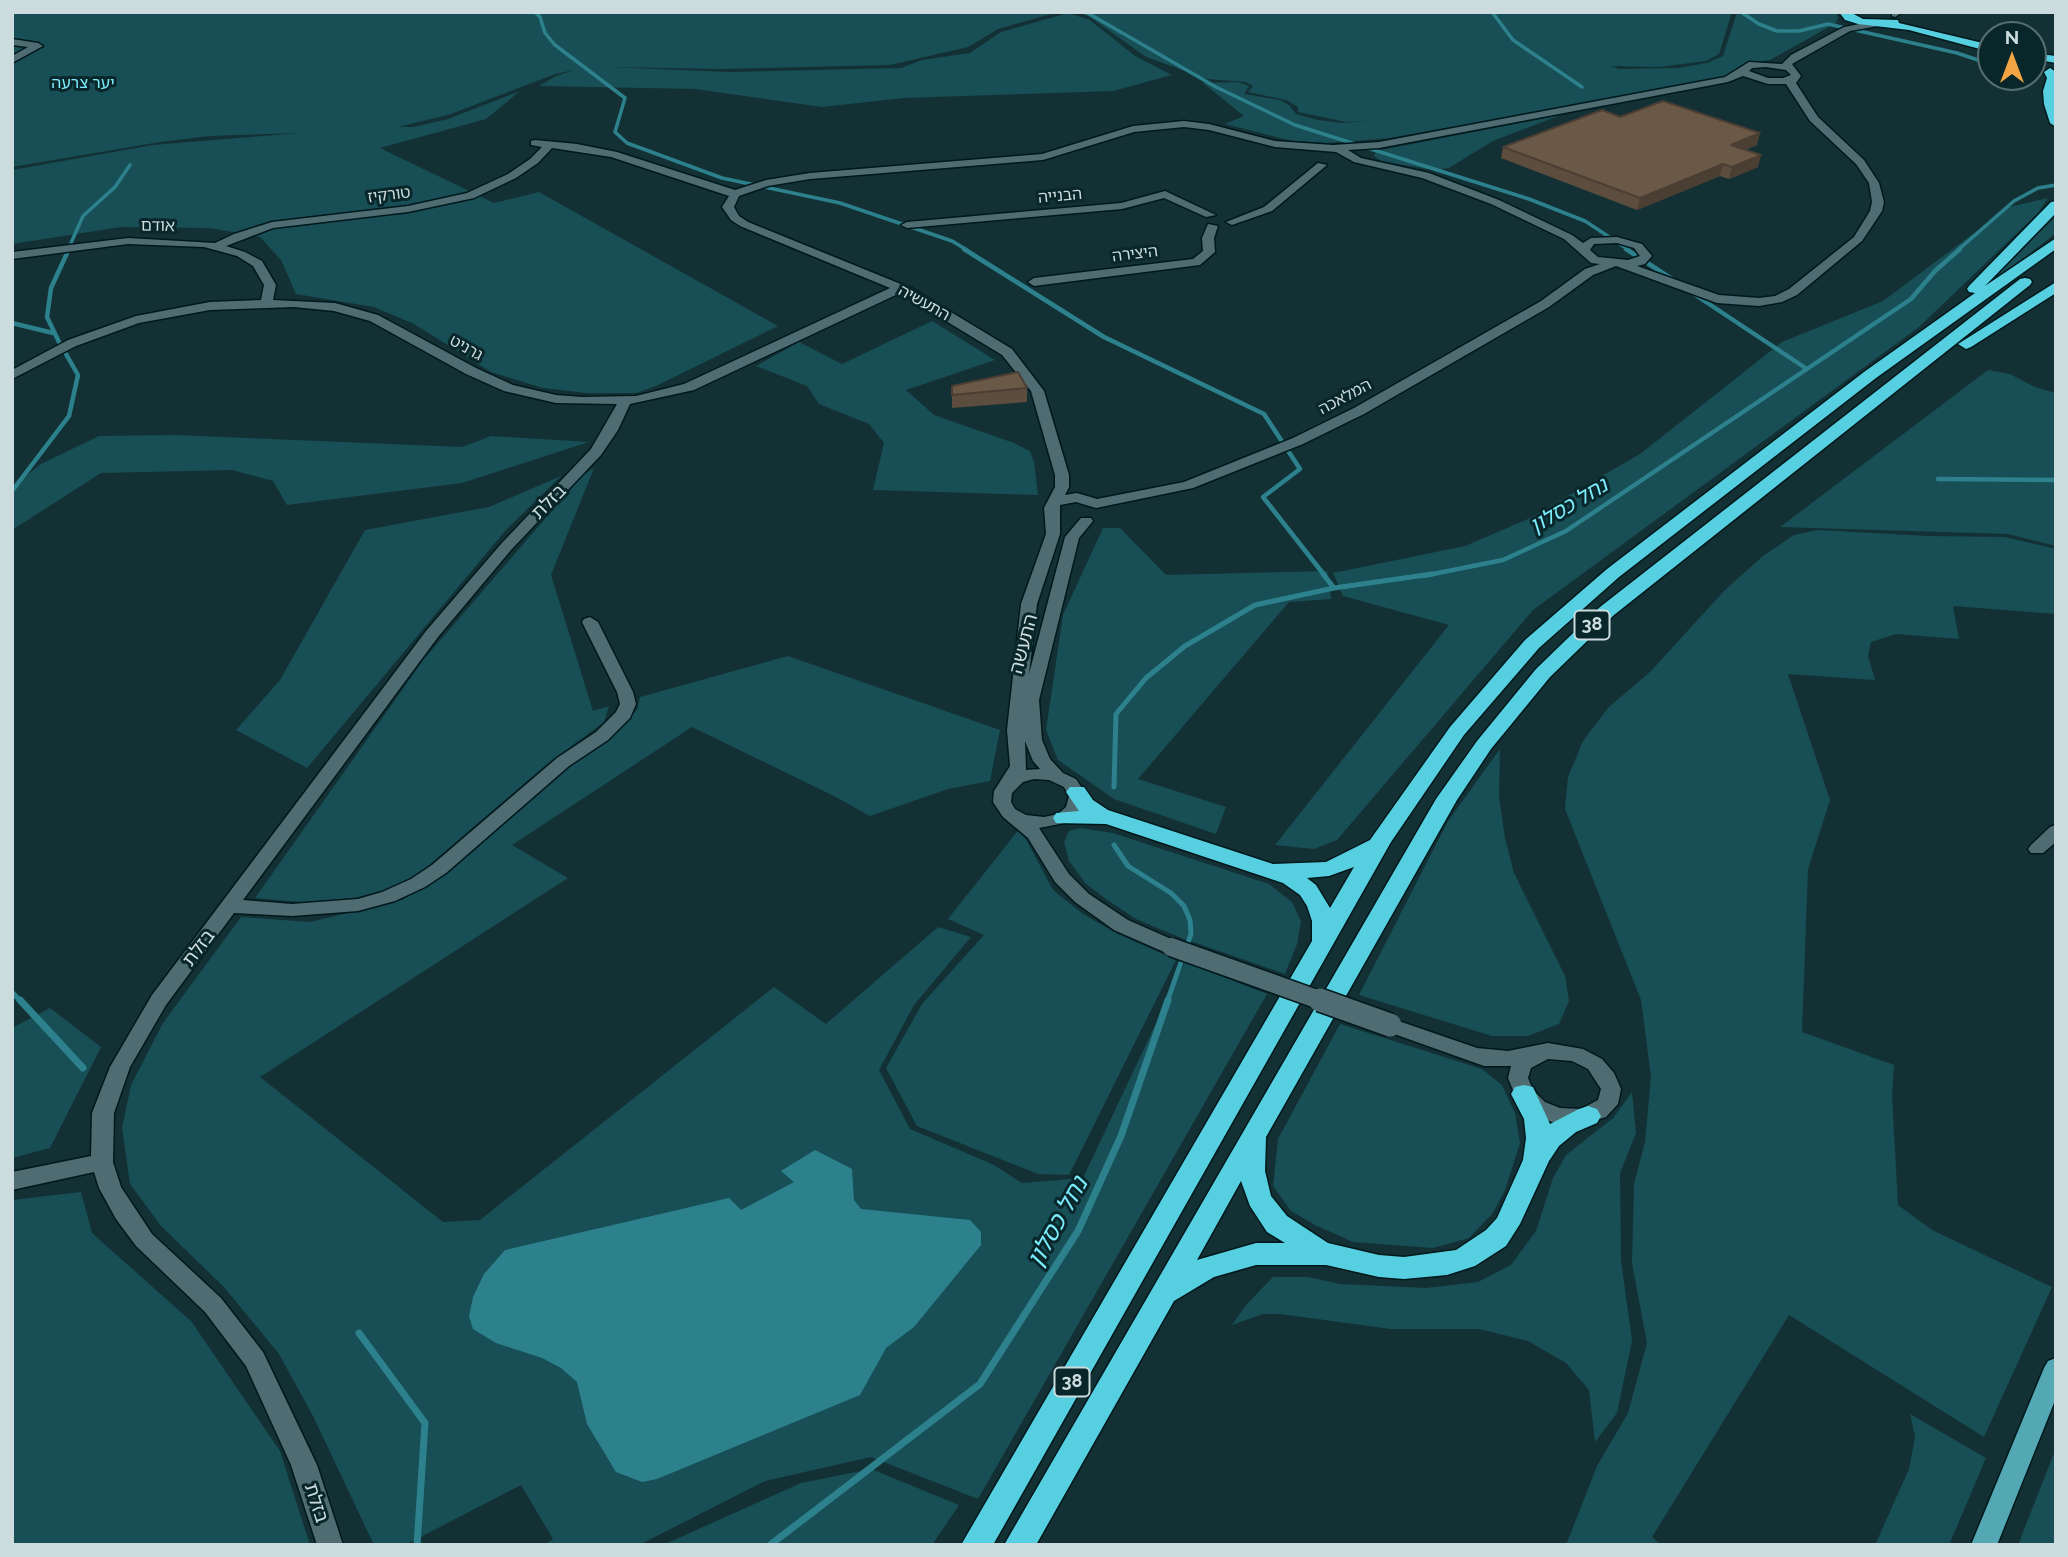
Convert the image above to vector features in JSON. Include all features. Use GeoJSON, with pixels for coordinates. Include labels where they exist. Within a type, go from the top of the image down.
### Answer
{"type":"FeatureCollection","features":[{"type":"Feature","properties":{"kind":"highway"},"geometry":{"type":"LineString","coordinates":[[1877,24],[1895,21],[1898,18],[1895,13]]}},
{"type":"Feature","properties":{"kind":"highway"},"geometry":{"type":"LineString","coordinates":[[1895,13],[1916,24],[1977,43]]}},
{"type":"Feature","properties":{"kind":"highway"},"geometry":{"type":"LineString","coordinates":[[1845,23],[1907,26],[1977,44]]}},
{"type":"Feature","properties":{"kind":"highway"},"geometry":{"type":"LineString","coordinates":[[2053,67],[2049,97],[2056,123]]}},
{"type":"Feature","properties":{"kind":"highway"},"geometry":{"type":"LineString","coordinates":[[1931,332],[2056,205]]}},
{"type":"Feature","properties":{"kind":"highway","name":"38"},"geometry":{"type":"LineString","coordinates":[[976,1545],[1021,1471],[1381,840],[1457,731],[1532,644],[1613,573],[1757,460],[2056,242]]}},
{"type":"Feature","properties":{"kind":"highway","name":"38"},"geometry":{"type":"LineString","coordinates":[[1019,1545],[1447,799],[1484,745],[1543,673],[1607,611],[2056,258]]}},
{"type":"Feature","properties":{"kind":"highway"},"geometry":{"type":"LineString","coordinates":[[1850,419],[2056,286]]}},
{"type":"Feature","properties":{"kind":"highway"},"geometry":{"type":"LineString","coordinates":[[1077,792],[1091,810],[1115,821]]}},
{"type":"Feature","properties":{"kind":"highway"},"geometry":{"type":"LineString","coordinates":[[1062,818],[1093,817],[1115,821],[1291,878],[1314,897],[1322,913],[1324,940]]}},
{"type":"Feature","properties":{"kind":"highway"},"geometry":{"type":"LineString","coordinates":[[1257,865],[1289,871],[1329,869],[1352,860],[1381,840]]}},
{"type":"Feature","properties":{"kind":"highway"},"geometry":{"type":"LineString","coordinates":[[1522,1091],[1535,1112],[1538,1125],[1533,1167]]}},
{"type":"Feature","properties":{"kind":"highway"},"geometry":{"type":"LineString","coordinates":[[1160,1299],[1192,1275],[1237,1257],[1276,1252],[1326,1254],[1404,1268],[1437,1266],[1465,1258],[1496,1238],[1507,1224],[1541,1150],[1555,1134],[1588,1116]]}},
{"type":"Feature","properties":{"kind":"highway"},"geometry":{"type":"LineString","coordinates":[[1261,1122],[1252,1156],[1254,1185],[1259,1199],[1266,1212],[1290,1235],[1326,1254]]}},
{"type":"Feature","properties":{"kind":"main road"},"geometry":{"type":"LineString","coordinates":[[1984,1545],[2056,1368]]}},
{"type":"Feature","properties":{"kind":"street"},"geometry":{"type":"LineString","coordinates":[[1728,79],[1744,72],[1747,66],[1778,61],[1845,23]]}},
{"type":"Feature","properties":{"kind":"street"},"geometry":{"type":"LineString","coordinates":[[1617,264],[1657,275],[1717,299],[1749,303],[1769,301],[1793,292],[1866,229],[1876,211],[1877,192],[1874,183],[1860,162],[1814,119],[1791,83],[1787,64],[1845,23]]}},
{"type":"Feature","properties":{"kind":"street"},"geometry":{"type":"LineString","coordinates":[[12,42],[38,46],[12,60]]}},
{"type":"Feature","properties":{"kind":"street"},"geometry":{"type":"LineString","coordinates":[[1762,64],[1791,73]]}},
{"type":"Feature","properties":{"kind":"street"},"geometry":{"type":"LineString","coordinates":[[1744,72],[1797,92]]}},
{"type":"Feature","properties":{"kind":"street"},"geometry":{"type":"LineString","coordinates":[[1338,165],[1348,161],[1350,156],[1379,145],[1728,79],[1765,80],[1791,73]]}},
{"type":"Feature","properties":{"kind":"street"},"geometry":{"type":"LineString","coordinates":[[535,143],[613,154],[735,194],[766,183],[810,176],[1043,157],[1133,128],[1158,124],[1209,127],[1275,144],[1317,148],[1379,145]]}},
{"type":"Feature","properties":{"kind":"street","name":"טורקיז"},"geometry":{"type":"LineString","coordinates":[[218,246],[246,232],[272,225],[408,209],[470,196],[512,176],[534,161],[550,144]]}},
{"type":"Feature","properties":{"kind":"street"},"geometry":{"type":"LineString","coordinates":[[1275,144],[1322,165],[1387,171],[1454,186]]}},
{"type":"Feature","properties":{"kind":"street"},"geometry":{"type":"LineString","coordinates":[[1305,159],[1306,151],[1317,148]]}},
{"type":"Feature","properties":{"kind":"street"},"geometry":{"type":"LineString","coordinates":[[1335,148],[1350,156],[1425,175],[1454,186],[1559,233],[1635,244],[1645,251],[1646,266],[1657,275]]}},
{"type":"Feature","properties":{"kind":"street"},"geometry":{"type":"LineString","coordinates":[[1366,149],[1361,152],[1362,156],[1377,164]]}},
{"type":"Feature","properties":{"kind":"street","name":"הבנייה"},"geometry":{"type":"LineString","coordinates":[[907,225],[1122,206],[1165,194],[1211,221],[1226,216],[1232,222],[1268,209],[1322,165]]}},
{"type":"Feature","properties":{"kind":"street","name":"התעשיה"},"geometry":{"type":"LineString","coordinates":[[735,194],[729,207],[730,213],[744,224],[900,288],[1007,352],[1037,391],[1062,475],[1062,487],[1054,508],[1054,534],[1029,604],[1016,726],[1019,766],[1009,784]]}},
{"type":"Feature","properties":{"kind":"street","name":"היצירה"},"geometry":{"type":"LineString","coordinates":[[1034,282],[1196,262],[1209,252],[1211,221]]}},
{"type":"Feature","properties":{"kind":"street"},"geometry":{"type":"LineString","coordinates":[[1559,233],[1587,259]]}},
{"type":"Feature","properties":{"kind":"street"},"geometry":{"type":"LineString","coordinates":[[1587,259],[1588,243],[1603,239]]}},
{"type":"Feature","properties":{"kind":"street","name":"אודם"},"geometry":{"type":"LineString","coordinates":[[12,256],[128,241],[218,246],[250,258],[264,270],[271,285],[267,302]]}},
{"type":"Feature","properties":{"kind":"street","name":"המלאכה"},"geometry":{"type":"LineString","coordinates":[[1054,508],[1069,497],[1091,501],[1159,492],[1218,475],[1325,428],[1545,304],[1587,259],[1617,264],[1636,263],[1645,258]]}},
{"type":"Feature","properties":{"kind":"street","name":"גרניט"},"geometry":{"type":"LineString","coordinates":[[12,375],[72,343],[136,320],[210,306],[267,302],[321,305],[361,314],[388,324],[489,380],[532,394],[582,401],[625,401],[663,395],[689,387],[900,288]]}},
{"type":"Feature","properties":{"kind":"street","name":"בזלת"},"geometry":{"type":"LineString","coordinates":[[330,1545],[304,1465],[255,1359],[213,1306],[144,1240],[110,1188],[102,1162],[103,1113],[120,1067],[159,1000],[443,621],[506,547],[596,452],[611,430],[625,401]]}},
{"type":"Feature","properties":{"kind":"street","name":"התעשיה"},"geometry":{"type":"LineString","coordinates":[[1062,475],[1091,501]]}},
{"type":"Feature","properties":{"kind":"street","name":"התעשה"},"geometry":{"type":"LineString","coordinates":[[1057,777],[1042,761],[1033,740],[1031,700],[1072,537],[1098,512],[1091,501]]}},
{"type":"Feature","properties":{"kind":"street"},"geometry":{"type":"LineString","coordinates":[[1054,508],[1071,522],[1086,521]]}},
{"type":"Feature","properties":{"kind":"street"},"geometry":{"type":"LineString","coordinates":[[230,906],[292,910],[358,905],[388,897],[418,883],[439,869],[563,762],[602,736],[624,714],[628,704],[625,692],[590,622]]}},
{"type":"Feature","properties":{"kind":"street"},"geometry":{"type":"LineString","coordinates":[[1047,856],[1047,832],[1076,806],[1077,792],[1070,783],[1057,777],[1034,774],[1009,784],[1002,794],[1005,809],[1034,834],[1047,856],[1071,888],[1094,908],[1121,925],[1171,947],[1475,1055],[1506,1070],[1533,1104],[1551,1114],[1566,1117],[1588,1116],[1599,1111],[1609,1099],[1609,1083],[1600,1068],[1569,1052],[1548,1051],[1508,1059],[1475,1055]]}},
{"type":"Feature","properties":{"kind":"street"},"geometry":{"type":"LineString","coordinates":[[1017,818],[1038,823],[1062,818]]}},
{"type":"Feature","properties":{"kind":"street"},"geometry":{"type":"LineString","coordinates":[[2037,849],[2056,831]]}},
{"type":"Feature","properties":{"kind":"street"},"geometry":{"type":"LineString","coordinates":[[1522,1091],[1518,1078],[1520,1068],[1535,1054]]}},
{"type":"Feature","properties":{"kind":"street"},"geometry":{"type":"LineString","coordinates":[[12,1181],[102,1162]]}},
{"type":"Feature","properties":{"kind":"green space","name":"יער צרעה"},"geometry":{"type":"Polygon","coordinates":[[[12,12],[1058,12],[998,29],[968,47],[890,65],[720,69],[608,67],[729,72],[901,68],[922,60],[970,53],[1001,32],[1068,13],[1090,20],[1135,56],[1172,75],[1113,91],[904,98],[822,107],[695,89],[539,86],[574,70],[555,74],[451,114],[398,127],[414,127],[448,119],[520,91],[486,119],[380,148],[494,203],[539,192],[778,326],[656,386],[636,393],[587,393],[543,388],[491,372],[414,324],[374,307],[296,294],[281,260],[260,237],[210,228],[121,227],[12,244],[12,170],[153,145],[299,133],[209,136],[12,167],[12,12]]]}},
{"type":"Feature","properties":{"kind":"green space"},"geometry":{"type":"Polygon","coordinates":[[[1078,12],[1732,12],[1719,54],[1706,61],[1660,67],[1611,66],[1619,69],[1678,68],[1707,63],[1723,56],[1737,12],[1836,12],[1838,18],[1836,23],[1770,60],[1743,64],[1729,77],[1390,138],[1327,143],[1292,141],[1225,124],[1244,116],[1203,83],[1238,82],[1249,86],[1244,94],[1280,100],[1289,105],[1296,114],[1318,120],[1343,123],[1367,121],[1346,122],[1298,112],[1298,107],[1286,100],[1248,92],[1253,86],[1246,82],[1207,79],[1146,57],[1090,17],[1078,12]]]}},
{"type":"Feature","properties":{"kind":"green space"},"geometry":{"type":"Polygon","coordinates":[[[1561,115],[1493,141],[1449,168],[1433,170],[1381,161],[1374,156],[1376,151],[1561,115]]]}},
{"type":"Feature","properties":{"kind":"green space"},"geometry":{"type":"Polygon","coordinates":[[[2048,198],[2038,213],[1919,327],[1533,610],[1337,840],[1314,849],[1275,845],[1449,625],[1343,596],[1333,573],[1465,546],[1528,519],[1640,454],[1782,342],[1883,301],[2009,207],[2048,198]]]}},
{"type":"Feature","properties":{"kind":"green space"},"geometry":{"type":"Polygon","coordinates":[[[2056,216],[2056,233],[1979,293],[2056,216]]]}},
{"type":"Feature","properties":{"kind":"green space"},"geometry":{"type":"Polygon","coordinates":[[[932,321],[995,360],[906,390],[934,415],[1030,451],[1038,495],[873,490],[884,443],[869,424],[819,404],[807,386],[756,366],[799,342],[842,364],[932,321]]]}},
{"type":"Feature","properties":{"kind":"green space"},"geometry":{"type":"Polygon","coordinates":[[[1988,370],[2010,374],[2035,387],[2056,393],[2056,546],[2008,534],[1780,527],[1988,370]]]}},
{"type":"Feature","properties":{"kind":"green space"},"geometry":{"type":"Polygon","coordinates":[[[176,435],[462,447],[491,436],[589,442],[462,483],[287,505],[273,481],[232,470],[101,473],[12,530],[12,487],[41,464],[99,436],[176,435]]]}},
{"type":"Feature","properties":{"kind":"green space"},"geometry":{"type":"Polygon","coordinates":[[[594,468],[551,575],[593,711],[609,706],[604,722],[546,765],[414,878],[382,891],[351,899],[313,903],[255,898],[424,659],[582,476],[594,468]]]}},
{"type":"Feature","properties":{"kind":"green space"},"geometry":{"type":"Polygon","coordinates":[[[561,476],[505,531],[307,768],[236,730],[280,680],[365,530],[489,507],[561,476]]]}},
{"type":"Feature","properties":{"kind":"green space"},"geometry":{"type":"Polygon","coordinates":[[[1103,528],[1120,528],[1166,575],[1327,571],[1331,599],[1289,602],[1138,779],[1226,807],[1216,834],[1114,799],[1058,760],[1046,730],[1063,615],[1103,528]]]}},
{"type":"Feature","properties":{"kind":"green space"},"geometry":{"type":"Polygon","coordinates":[[[1818,530],[2005,537],[2056,549],[2056,614],[1953,606],[1959,639],[1896,634],[1871,642],[1868,656],[1875,680],[1788,674],[1830,800],[1808,869],[1802,1032],[1894,1065],[1892,1095],[1898,1205],[1932,1230],[2052,1287],[1984,1437],[1789,1315],[1652,1537],[1661,1545],[1566,1545],[1597,1466],[1628,1413],[1647,1343],[1632,1263],[1634,1184],[1645,1142],[1651,1077],[1641,1000],[1565,809],[1568,777],[1583,741],[1608,708],[1651,671],[1724,591],[1763,556],[1794,535],[1818,530]]]}},
{"type":"Feature","properties":{"kind":"green space"},"geometry":{"type":"Polygon","coordinates":[[[788,656],[1000,730],[990,781],[948,789],[870,816],[692,727],[512,845],[568,878],[260,1077],[443,1222],[480,1220],[774,987],[826,1024],[938,927],[971,937],[914,1005],[879,1070],[910,1129],[994,1165],[1022,1183],[1083,1178],[1185,962],[1267,994],[978,1499],[871,1457],[765,1481],[639,1545],[544,1545],[553,1539],[521,1485],[405,1545],[374,1545],[313,1416],[279,1354],[224,1287],[161,1226],[130,1184],[122,1128],[131,1085],[163,1023],[241,917],[310,922],[402,900],[426,886],[564,769],[605,741],[637,710],[640,697],[788,656]]]}},
{"type":"Feature","properties":{"kind":"green space"},"geometry":{"type":"Polygon","coordinates":[[[1500,749],[1499,796],[1505,838],[1514,873],[1565,976],[1569,1001],[1559,1024],[1528,1036],[1492,1036],[1359,995],[1448,821],[1500,749]]]}},
{"type":"Feature","properties":{"kind":"green space"},"geometry":{"type":"Polygon","coordinates":[[[1020,828],[1053,890],[1083,914],[1118,934],[1176,960],[1069,1175],[1038,1174],[917,1126],[886,1068],[922,1004],[984,935],[948,919],[1020,828]]]}},
{"type":"Feature","properties":{"kind":"green space"},"geometry":{"type":"Polygon","coordinates":[[[1080,828],[1113,833],[1269,884],[1292,902],[1301,921],[1297,944],[1285,974],[1136,919],[1106,899],[1086,884],[1069,861],[1064,842],[1069,831],[1080,828]]]}},
{"type":"Feature","properties":{"kind":"green space"},"geometry":{"type":"Polygon","coordinates":[[[50,1008],[101,1047],[50,1148],[12,1158],[12,1028],[50,1008]]]}},
{"type":"Feature","properties":{"kind":"green space"},"geometry":{"type":"Polygon","coordinates":[[[1340,1024],[1482,1069],[1502,1085],[1515,1113],[1520,1143],[1505,1190],[1493,1213],[1469,1238],[1433,1248],[1353,1242],[1291,1211],[1273,1186],[1278,1139],[1340,1024]]]}},
{"type":"Feature","properties":{"kind":"green space"},"geometry":{"type":"Polygon","coordinates":[[[1632,1092],[1636,1133],[1620,1173],[1621,1260],[1632,1341],[1617,1413],[1595,1442],[1589,1390],[1566,1363],[1528,1341],[1479,1329],[1391,1329],[1280,1314],[1263,1314],[1232,1325],[1246,1305],[1273,1277],[1308,1277],[1340,1284],[1426,1288],[1478,1282],[1511,1265],[1536,1231],[1553,1178],[1566,1155],[1613,1118],[1632,1092]]]}},
{"type":"Feature","properties":{"kind":"green space"},"geometry":{"type":"Polygon","coordinates":[[[81,1192],[92,1233],[191,1321],[280,1451],[310,1545],[12,1545],[12,1200],[81,1192]]]}},
{"type":"Feature","properties":{"kind":"green space"},"geometry":{"type":"Polygon","coordinates":[[[1910,1414],[1986,1458],[1949,1545],[1875,1545],[1909,1469],[1915,1437],[1910,1414]]]}},
{"type":"Feature","properties":{"kind":"green space"},"geometry":{"type":"Polygon","coordinates":[[[2056,1448],[2056,1545],[2018,1545],[2056,1448]]]}},
{"type":"Feature","properties":{"kind":"green space"},"geometry":{"type":"Polygon","coordinates":[[[871,1469],[959,1505],[932,1545],[663,1545],[801,1483],[871,1469]]]}},
{"type":"Feature","properties":{"kind":"shaded area"},"geometry":{"type":"Polygon","coordinates":[[[815,1150],[852,1169],[854,1200],[861,1209],[970,1220],[981,1232],[981,1245],[914,1327],[886,1348],[860,1395],[657,1479],[642,1482],[616,1472],[587,1424],[577,1382],[561,1368],[542,1358],[496,1343],[473,1329],[469,1316],[473,1297],[484,1274],[505,1250],[729,1198],[741,1210],[794,1182],[781,1171],[815,1150]]]}},
{"type":"Feature","properties":{"kind":"building"},"geometry":{"type":"Polygon","coordinates":[[[1663,101],[1760,133],[1731,145],[1761,155],[1732,167],[1723,164],[1640,198],[1503,147],[1602,110],[1620,117],[1663,101]]]}},
{"type":"Feature","properties":{"kind":"building"},"geometry":{"type":"Polygon","coordinates":[[[1018,372],[1027,388],[952,395],[952,386],[1018,372]]]}},
{"type":"Feature","properties":{"kind":"waterway"},"geometry":{"type":"LineString","coordinates":[[535,12],[540,17],[545,33],[555,45],[625,98],[615,132],[627,143],[722,178],[840,203],[952,241],[967,250]]}},
{"type":"Feature","properties":{"kind":"waterway"},"geometry":{"type":"LineString","coordinates":[[1086,12],[1216,87],[1295,125],[1529,199],[1585,221],[1629,250]]}},
{"type":"Feature","properties":{"kind":"waterway"},"geometry":{"type":"LineString","coordinates":[[1492,12],[1513,40],[1582,87]]}},
{"type":"Feature","properties":{"kind":"waterway"},"geometry":{"type":"LineString","coordinates":[[1741,12],[1759,24],[1777,31],[1799,31],[1828,24],[1977,60]]}},
{"type":"Feature","properties":{"kind":"waterway"},"geometry":{"type":"LineString","coordinates":[[71,243],[83,216],[115,187],[130,165]]}},
{"type":"Feature","properties":{"kind":"waterway","name":"נחל כסלון"},"geometry":{"type":"LineString","coordinates":[[1958,250],[2014,201],[2038,188],[2056,185]]}},
{"type":"Feature","properties":{"kind":"waterway"},"geometry":{"type":"LineString","coordinates":[[964,249],[1104,337],[1264,414],[1300,469],[1263,497],[1325,576]]}},
{"type":"Feature","properties":{"kind":"waterway"},"geometry":{"type":"LineString","coordinates":[[1626,249],[1675,281]]}},
{"type":"Feature","properties":{"kind":"waterway","name":"נחל כסלון"},"geometry":{"type":"LineString","coordinates":[[1807,369],[1911,299],[1935,271],[1960,249]]}},
{"type":"Feature","properties":{"kind":"waterway"},"geometry":{"type":"LineString","coordinates":[[59,342],[47,317],[51,288],[68,251]]}},
{"type":"Feature","properties":{"kind":"waterway"},"geometry":{"type":"LineString","coordinates":[[1691,292],[1807,369]]}},
{"type":"Feature","properties":{"kind":"waterway"},"geometry":{"type":"LineString","coordinates":[[12,323],[53,333]]}},
{"type":"Feature","properties":{"kind":"waterway"},"geometry":{"type":"LineString","coordinates":[[12,491],[69,416],[78,375],[66,354]]}},
{"type":"Feature","properties":{"kind":"waterway","name":"נחל כסלון"},"geometry":{"type":"LineString","coordinates":[[1423,576],[1503,560],[1566,531],[1807,369]]}},
{"type":"Feature","properties":{"kind":"waterway"},"geometry":{"type":"LineString","coordinates":[[1938,479],[2056,480]]}},
{"type":"Feature","properties":{"kind":"waterway"},"geometry":{"type":"LineString","coordinates":[[1323,574],[1334,588]]}},
{"type":"Feature","properties":{"kind":"waterway","name":"נחל כסלון"},"geometry":{"type":"LineString","coordinates":[[1334,588],[1432,574]]}},
{"type":"Feature","properties":{"kind":"waterway","name":"נחל כסלון"},"geometry":{"type":"LineString","coordinates":[[1114,787],[1116,714],[1146,678],[1185,646],[1255,605],[1334,588]]}},
{"type":"Feature","properties":{"kind":"waterway","name":"נחל כסלון"},"geometry":{"type":"LineString","coordinates":[[1114,845],[1128,866],[1171,893],[1184,906],[1190,920],[1191,934],[1167,1002]]}},
{"type":"Feature","properties":{"kind":"waterway"},"geometry":{"type":"LineString","coordinates":[[12,992],[21,1002]]}},
{"type":"Feature","properties":{"kind":"waterway"},"geometry":{"type":"LineString","coordinates":[[20,1000],[83,1068]]}},
{"type":"Feature","properties":{"kind":"waterway","name":"נחל כסלון"},"geometry":{"type":"LineString","coordinates":[[770,1545],[980,1384],[1078,1231],[1121,1136],[1168,1000]]}},
{"type":"Feature","properties":{"kind":"waterway"},"geometry":{"type":"LineString","coordinates":[[359,1333],[425,1423],[417,1545]]}}]}
